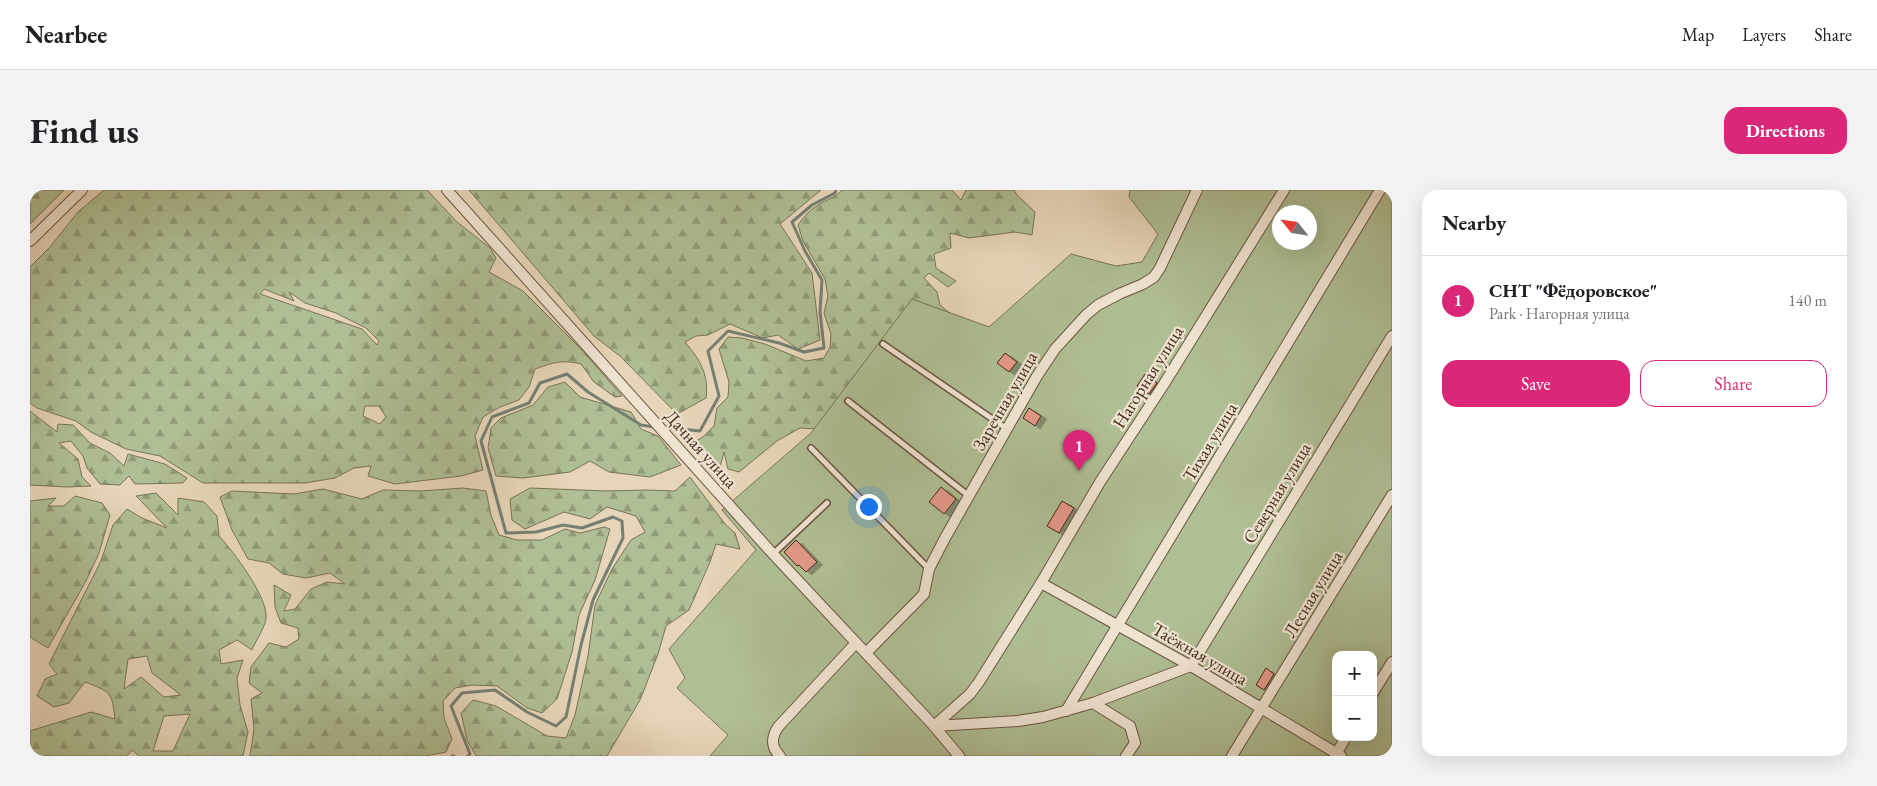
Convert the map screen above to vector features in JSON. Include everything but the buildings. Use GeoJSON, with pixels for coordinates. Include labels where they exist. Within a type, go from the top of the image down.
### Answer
{"type":"FeatureCollection","features":[{"type":"Feature","properties":{"kind":"street"},"geometry":{"type":"LineString","coordinates":[[30,241],[82,190]]}},
{"type":"Feature","properties":{"kind":"street","name":"Дачная улица"},"geometry":{"type":"LineString","coordinates":[[447,190],[773,554],[934,726],[958,756]]}},
{"type":"Feature","properties":{"kind":"street","name":"Заречная улица"},"geometry":{"type":"LineString","coordinates":[[866,653],[924,594],[929,569],[1037,376],[1067,335],[1098,305],[1154,277],[1197,190]]}},
{"type":"Feature","properties":{"kind":"street","name":"Нагорная улица"},"geometry":{"type":"LineString","coordinates":[[934,726],[975,688],[1100,482],[1164,384],[1284,190]]}},
{"type":"Feature","properties":{"kind":"street","name":"Тихая улица"},"geometry":{"type":"LineString","coordinates":[[1066,711],[1380,190]]}},
{"type":"Feature","properties":{"kind":"street","name":"Северная улица"},"geometry":{"type":"LineString","coordinates":[[1191,666],[1392,336]]}},
{"type":"Feature","properties":{"kind":"street","name":"Лесная улица"},"geometry":{"type":"LineString","coordinates":[[1232,756],[1262,710],[1392,495]]}},
{"type":"Feature","properties":{"kind":"street","name":"Таёжная улица"},"geometry":{"type":"LineString","coordinates":[[1041,582],[1191,666],[1338,755]]}},
{"type":"Feature","properties":{"kind":"street"},"geometry":{"type":"LineString","coordinates":[[780,756],[775,751],[773,744],[773,736],[778,727],[856,643]]}},
{"type":"Feature","properties":{"kind":"street"},"geometry":{"type":"LineString","coordinates":[[1377,686],[1392,662]]}},
{"type":"Feature","properties":{"kind":"street"},"geometry":{"type":"LineString","coordinates":[[934,726],[1018,721],[1043,717],[1093,703],[1191,666]]}},
{"type":"Feature","properties":{"kind":"street"},"geometry":{"type":"LineString","coordinates":[[1093,703],[1130,726],[1134,732],[1135,743],[1126,756]]}},
{"type":"Feature","properties":{"kind":"street"},"geometry":{"type":"LineString","coordinates":[[1338,755],[1344,741]]}},
{"type":"Feature","properties":{"kind":"lane"},"geometry":{"type":"LineString","coordinates":[[883,344],[1008,430]]}},
{"type":"Feature","properties":{"kind":"lane"},"geometry":{"type":"LineString","coordinates":[[848,401],[969,496]]}},
{"type":"Feature","properties":{"kind":"lane"},"geometry":{"type":"LineString","coordinates":[[811,448],[929,569]]}},
{"type":"Feature","properties":{"kind":"lane"},"geometry":{"type":"LineString","coordinates":[[773,554],[828,503]]}},
{"type":"Feature","properties":{"kind":"green space"},"geometry":{"type":"Polygon","coordinates":[[[30,190],[64,190],[30,224],[30,190]]]}},
{"type":"Feature","properties":{"kind":"green space"},"geometry":{"type":"Polygon","coordinates":[[[104,190],[427,190],[457,222],[490,248],[496,258],[489,272],[523,291],[580,348],[622,396],[615,397],[594,382],[581,364],[557,362],[535,369],[529,387],[519,400],[500,407],[483,417],[475,436],[483,470],[461,476],[395,484],[368,476],[371,466],[354,468],[335,478],[305,483],[203,483],[160,456],[126,449],[91,432],[76,421],[37,408],[30,403],[30,267],[49,248],[78,212],[104,190]],[[264,289],[260,294],[362,329],[377,345],[379,341],[366,328],[336,313],[305,303],[289,292],[294,301],[264,289]],[[365,406],[363,416],[380,424],[386,417],[379,406],[365,406]]]}},
{"type":"Feature","properties":{"kind":"green space"},"geometry":{"type":"Polygon","coordinates":[[[469,190],[821,190],[780,224],[812,273],[820,340],[798,349],[778,335],[763,338],[730,324],[708,335],[696,336],[685,342],[695,355],[705,374],[706,398],[677,414],[620,356],[594,336],[469,190]]]}},
{"type":"Feature","properties":{"kind":"green space"},"geometry":{"type":"Polygon","coordinates":[[[842,190],[952,190],[961,200],[966,190],[1014,190],[1035,212],[1032,235],[1015,232],[969,238],[950,233],[951,248],[934,254],[936,268],[956,281],[948,287],[929,273],[924,278],[937,292],[940,305],[952,315],[819,429],[800,428],[777,441],[739,472],[728,469],[724,452],[720,467],[695,442],[714,426],[717,408],[728,397],[729,382],[719,349],[728,337],[742,338],[765,344],[806,361],[824,358],[830,347],[831,334],[824,313],[828,296],[825,279],[803,241],[798,225],[812,209],[837,195],[842,190]]]}},
{"type":"Feature","properties":{"kind":"green space"},"geometry":{"type":"Polygon","coordinates":[[[1130,190],[1392,190],[1392,756],[710,756],[728,735],[677,688],[685,678],[669,649],[756,550],[722,510],[811,433],[912,299],[989,327],[1071,254],[1116,266],[1142,262],[1158,234],[1129,197],[1130,190]]]}},
{"type":"Feature","properties":{"kind":"green space"},"geometry":{"type":"Polygon","coordinates":[[[565,382],[580,397],[631,412],[641,429],[658,436],[681,465],[650,477],[609,472],[590,461],[570,472],[523,478],[496,476],[488,448],[491,428],[501,418],[533,405],[548,387],[565,382]]]}},
{"type":"Feature","properties":{"kind":"green space"},"geometry":{"type":"Polygon","coordinates":[[[30,411],[57,432],[58,424],[73,425],[90,443],[110,453],[124,466],[128,454],[165,464],[187,478],[183,483],[135,484],[129,476],[120,485],[100,484],[87,468],[83,456],[71,441],[59,443],[78,459],[82,477],[91,486],[30,485],[30,411]]]}},
{"type":"Feature","properties":{"kind":"green space"},"geometry":{"type":"Polygon","coordinates":[[[690,477],[725,524],[735,533],[740,549],[716,544],[689,610],[666,626],[658,654],[640,700],[607,756],[476,756],[467,740],[461,713],[473,700],[496,706],[547,736],[566,738],[575,715],[588,656],[595,605],[612,569],[631,540],[645,532],[636,516],[607,507],[590,519],[564,512],[525,529],[512,520],[510,499],[530,488],[675,491],[690,477]]]}},
{"type":"Feature","properties":{"kind":"green space"},"geometry":{"type":"Polygon","coordinates":[[[463,488],[486,491],[491,515],[499,535],[517,540],[542,540],[565,529],[580,533],[604,527],[610,529],[595,580],[579,615],[572,652],[557,699],[542,713],[527,708],[497,686],[472,685],[455,688],[443,701],[444,718],[452,739],[446,752],[425,756],[250,756],[254,729],[251,699],[262,693],[249,683],[251,667],[269,643],[286,647],[299,639],[298,628],[281,623],[275,607],[274,585],[291,595],[284,611],[295,609],[311,589],[327,582],[345,584],[330,573],[306,578],[283,574],[269,563],[248,559],[232,530],[220,497],[232,491],[294,494],[323,489],[362,499],[383,490],[420,491],[463,488]]]}},
{"type":"Feature","properties":{"kind":"green space"},"geometry":{"type":"Polygon","coordinates":[[[156,493],[178,515],[178,498],[204,502],[217,516],[219,536],[241,563],[262,599],[266,619],[252,650],[237,640],[219,650],[221,664],[243,660],[237,678],[240,705],[248,732],[243,756],[139,756],[132,750],[127,756],[30,756],[30,731],[91,712],[115,719],[113,703],[109,694],[85,682],[69,703],[54,707],[37,696],[45,679],[57,674],[49,664],[101,561],[113,525],[127,509],[142,518],[167,528],[136,496],[156,493]],[[147,656],[128,659],[124,689],[141,677],[164,697],[181,695],[152,673],[147,656]],[[190,714],[164,716],[153,751],[173,751],[190,714]]]}},
{"type":"Feature","properties":{"kind":"green space"},"geometry":{"type":"Polygon","coordinates":[[[75,496],[102,503],[110,515],[99,553],[86,581],[48,648],[30,637],[30,501],[56,498],[48,506],[64,506],[75,496]]]}},
{"type":"Feature","properties":{"kind":"waterway"},"geometry":{"type":"LineString","coordinates":[[663,427],[700,431],[719,396],[708,351],[728,331],[779,343],[804,352],[824,348],[820,312],[822,280],[805,251],[792,222],[812,205],[835,193],[836,190]]}},
{"type":"Feature","properties":{"kind":"waterway"},"geometry":{"type":"LineString","coordinates":[[468,756],[470,754],[451,706],[462,693],[495,690],[527,712],[556,726],[566,717],[581,645],[593,600],[623,538],[622,521],[613,517],[582,528],[563,525],[536,532],[506,533],[481,441],[492,417],[529,403],[540,383],[567,374],[588,392],[641,425],[654,427]]}},
{"type":"Feature","properties":{"kind":"place","name":"СНТ \"Фёдоровское\""},"geometry":{"type":"Point","coordinates":[1079,471]}}]}
